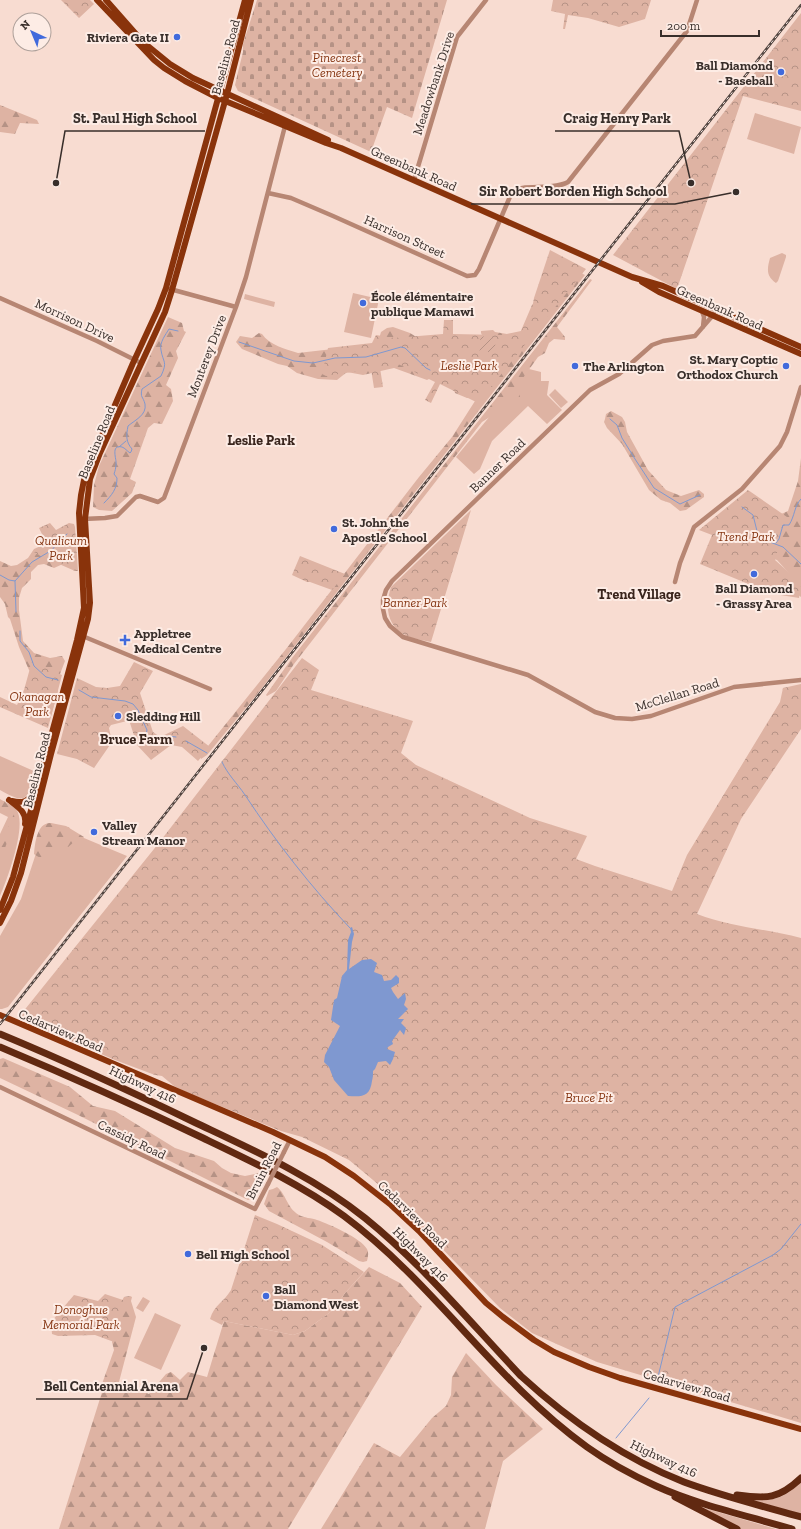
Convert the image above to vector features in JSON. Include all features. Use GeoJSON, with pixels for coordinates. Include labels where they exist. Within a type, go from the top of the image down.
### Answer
{"type":"FeatureCollection","features":[{"type":"Feature","properties":{"kind":"highway","name":"Highway 416"},"geometry":{"type":"LineString","coordinates":[[0,1034],[82,1068],[229,1138],[311,1180],[364,1218],[404,1252],[521,1376],[541,1395],[580,1425],[623,1453],[682,1481],[709,1491],[801,1517]]}},
{"type":"Feature","properties":{"kind":"highway","name":"Highway 416"},"geometry":{"type":"LineString","coordinates":[[0,1047],[78,1080],[210,1141],[289,1181],[328,1204],[393,1256],[509,1380],[549,1417],[588,1448],[632,1474],[658,1487],[702,1503],[792,1529]]}},
{"type":"Feature","properties":{"kind":"highway"},"geometry":{"type":"LineString","coordinates":[[709,1491],[762,1498],[770,1497],[786,1492],[801,1478]]}},
{"type":"Feature","properties":{"kind":"highway"},"geometry":{"type":"LineString","coordinates":[[658,1487],[737,1529]]}},
{"type":"Feature","properties":{"kind":"main road","name":"Greenbank Road"},"geometry":{"type":"LineString","coordinates":[[97,0],[140,47],[164,68],[218,98],[341,148],[632,276],[663,286],[715,313],[801,354]]}},
{"type":"Feature","properties":{"kind":"main road","name":"Greenbank Road"},"geometry":{"type":"LineString","coordinates":[[106,0],[154,52],[181,71],[227,94],[312,132],[341,148]]}},
{"type":"Feature","properties":{"kind":"main road","name":"Baseline Road"},"geometry":{"type":"LineString","coordinates":[[0,910],[11,885],[39,779],[90,603],[81,495],[88,466],[166,288],[245,0]]}},
{"type":"Feature","properties":{"kind":"main road","name":"Baseline Road"},"geometry":{"type":"LineString","coordinates":[[82,519],[90,479],[94,468],[165,312],[227,94],[251,0]]}},
{"type":"Feature","properties":{"kind":"main road","name":"Greenbank Road"},"geometry":{"type":"LineString","coordinates":[[632,276],[659,292],[702,311],[715,313],[801,347]]}},
{"type":"Feature","properties":{"kind":"main road","name":"Baseline Road"},"geometry":{"type":"LineString","coordinates":[[0,923],[11,901],[21,873],[81,635]]}},
{"type":"Feature","properties":{"kind":"main road"},"geometry":{"type":"LineString","coordinates":[[23,840],[25,816],[21,809],[9,800],[19,803],[26,801],[32,795],[39,779]]}},
{"type":"Feature","properties":{"kind":"main road","name":"Cedarview Road"},"geometry":{"type":"LineString","coordinates":[[0,1015],[290,1140],[324,1157],[366,1184],[391,1205],[416,1229],[486,1303],[522,1332],[547,1348],[589,1367],[620,1378],[801,1429]]}},
{"type":"Feature","properties":{"kind":"street","name":"Meadowbank Drive"},"geometry":{"type":"LineString","coordinates":[[414,180],[457,37],[486,0]]}},
{"type":"Feature","properties":{"kind":"street","name":"Harrison Street"},"geometry":{"type":"LineString","coordinates":[[268,192],[291,198],[467,276],[474,275],[477,272],[512,192],[515,189],[556,186],[568,182],[687,30],[697,0]]}},
{"type":"Feature","properties":{"kind":"street","name":"Monterey Drive"},"geometry":{"type":"LineString","coordinates":[[82,519],[117,516],[136,497],[140,496],[158,502],[164,498],[246,277],[286,126]]}},
{"type":"Feature","properties":{"kind":"street"},"geometry":{"type":"LineString","coordinates":[[166,288],[236,307]]}},
{"type":"Feature","properties":{"kind":"street","name":"Morrison Drive"},"geometry":{"type":"LineString","coordinates":[[0,298],[141,363]]}},
{"type":"Feature","properties":{"kind":"street"},"geometry":{"type":"LineString","coordinates":[[702,311],[704,317],[703,328]]}},
{"type":"Feature","properties":{"kind":"street","name":"Banner Road"},"geometry":{"type":"LineString","coordinates":[[452,652],[403,637],[390,626],[383,609],[383,600],[386,590],[392,581],[590,390],[619,374],[652,345],[663,340],[694,337],[715,313]]}},
{"type":"Feature","properties":{"kind":"street"},"geometry":{"type":"LineString","coordinates":[[675,582],[680,563],[694,527],[742,489],[780,446],[787,432],[801,387]]}},
{"type":"Feature","properties":{"kind":"street"},"geometry":{"type":"LineString","coordinates":[[81,635],[210,689]]}},
{"type":"Feature","properties":{"kind":"street","name":"McClellan Road"},"geometry":{"type":"LineString","coordinates":[[452,652],[528,675],[595,712],[625,719],[651,716],[734,687],[801,680]]}},
{"type":"Feature","properties":{"kind":"street","name":"Cassidy Road"},"geometry":{"type":"LineString","coordinates":[[0,1087],[255,1209]]}},
{"type":"Feature","properties":{"kind":"street","name":"Bruin Road"},"geometry":{"type":"LineString","coordinates":[[255,1209],[290,1140]]}},
{"type":"Feature","properties":{"kind":"green space"},"geometry":{"type":"Polygon","coordinates":[[[61,0],[90,0],[94,4],[79,18],[61,0]]]}},
{"type":"Feature","properties":{"kind":"green space","name":"Pinecrest Cemetery"},"geometry":{"type":"Polygon","coordinates":[[[257,0],[447,0],[412,118],[387,107],[371,152],[238,91],[235,85],[243,52],[243,44],[257,0]]]}},
{"type":"Feature","properties":{"kind":"green space"},"geometry":{"type":"Polygon","coordinates":[[[553,0],[651,0],[645,19],[619,27],[588,18],[568,15],[565,29],[563,29],[565,14],[551,11],[553,0]]]}},
{"type":"Feature","properties":{"kind":"green space"},"geometry":{"type":"Polygon","coordinates":[[[801,13],[801,111],[743,96],[677,289],[613,255],[801,13]]]}},
{"type":"Feature","properties":{"kind":"green space"},"geometry":{"type":"Polygon","coordinates":[[[0,105],[37,120],[39,124],[20,123],[15,134],[0,132],[0,105]]]}},
{"type":"Feature","properties":{"kind":"green space"},"geometry":{"type":"Polygon","coordinates":[[[755,113],[801,127],[794,154],[747,139],[755,113]]]}},
{"type":"Feature","properties":{"kind":"green space","name":"Leslie Park"},"geometry":{"type":"Polygon","coordinates":[[[550,250],[586,269],[478,403],[440,384],[431,403],[425,400],[435,382],[398,364],[380,368],[383,387],[374,388],[371,369],[326,376],[322,374],[328,348],[372,343],[376,335],[394,338],[443,334],[444,320],[453,320],[453,334],[502,335],[521,331],[531,314],[534,298],[550,250]]]}},
{"type":"Feature","properties":{"kind":"green space"},"geometry":{"type":"Polygon","coordinates":[[[782,253],[786,255],[786,257],[776,283],[770,278],[768,272],[769,262],[770,258],[782,253]]]}},
{"type":"Feature","properties":{"kind":"green space"},"geometry":{"type":"Polygon","coordinates":[[[581,273],[585,275],[254,698],[207,755],[201,759],[200,756],[452,437],[475,401],[473,398],[467,398],[455,393],[453,387],[486,380],[581,273]]]}},
{"type":"Feature","properties":{"kind":"green space"},"geometry":{"type":"Polygon","coordinates":[[[590,279],[592,280],[557,327],[565,337],[565,340],[554,339],[549,343],[545,353],[538,357],[518,385],[520,397],[518,399],[509,396],[493,415],[482,422],[294,664],[276,691],[267,696],[266,695],[292,658],[590,279]]]}},
{"type":"Feature","properties":{"kind":"green space"},"geometry":{"type":"Polygon","coordinates":[[[353,293],[379,299],[371,338],[344,332],[353,293]]]}},
{"type":"Feature","properties":{"kind":"green space"},"geometry":{"type":"Polygon","coordinates":[[[245,294],[275,302],[274,307],[244,299],[245,294]]]}},
{"type":"Feature","properties":{"kind":"green space"},"geometry":{"type":"Polygon","coordinates":[[[535,303],[537,305],[521,336],[482,335],[481,331],[493,330],[495,332],[507,334],[520,333],[532,305],[535,303]]]}},
{"type":"Feature","properties":{"kind":"green space"},"geometry":{"type":"Polygon","coordinates":[[[168,317],[182,323],[184,331],[186,332],[176,351],[178,358],[166,385],[171,389],[173,401],[162,424],[154,423],[148,428],[130,479],[136,482],[132,493],[112,511],[99,510],[93,507],[94,485],[99,466],[168,317]]]}},
{"type":"Feature","properties":{"kind":"green space"},"geometry":{"type":"Polygon","coordinates":[[[393,327],[410,333],[418,338],[435,376],[427,380],[394,368],[363,375],[347,372],[337,380],[318,379],[297,373],[287,366],[278,364],[242,349],[236,342],[240,336],[252,338],[259,333],[273,344],[298,353],[376,344],[381,332],[387,328],[393,327]]]}},
{"type":"Feature","properties":{"kind":"green space"},"geometry":{"type":"Polygon","coordinates":[[[481,336],[496,339],[494,353],[478,350],[481,336]]]}},
{"type":"Feature","properties":{"kind":"green space"},"geometry":{"type":"Polygon","coordinates":[[[529,369],[541,372],[541,381],[549,381],[547,395],[562,410],[547,424],[528,406],[492,441],[480,469],[474,474],[456,457],[529,369]]]}},
{"type":"Feature","properties":{"kind":"green space"},"geometry":{"type":"Polygon","coordinates":[[[555,389],[568,402],[561,408],[549,395],[555,389]]]}},
{"type":"Feature","properties":{"kind":"green space"},"geometry":{"type":"Polygon","coordinates":[[[611,411],[622,417],[625,422],[627,432],[648,470],[666,490],[681,496],[699,490],[704,494],[704,497],[686,510],[680,511],[670,503],[661,500],[649,490],[622,444],[607,428],[604,422],[606,414],[611,411]]]}},
{"type":"Feature","properties":{"kind":"green space"},"geometry":{"type":"Polygon","coordinates":[[[801,458],[801,597],[797,594],[797,582],[777,560],[771,558],[779,515],[788,511],[798,481],[801,458]]]}},
{"type":"Feature","properties":{"kind":"green space","name":"Trend Park"},"geometry":{"type":"Polygon","coordinates":[[[748,490],[787,517],[775,560],[801,583],[799,598],[762,592],[746,583],[700,564],[712,535],[699,530],[748,490]]]}},
{"type":"Feature","properties":{"kind":"green space","name":"Banner Park"},"geometry":{"type":"Polygon","coordinates":[[[471,510],[431,642],[407,636],[395,627],[389,615],[388,601],[391,587],[471,510]]]}},
{"type":"Feature","properties":{"kind":"green space","name":"Qualicum Park"},"geometry":{"type":"Polygon","coordinates":[[[50,523],[56,530],[69,523],[74,524],[78,571],[34,553],[46,542],[39,528],[50,523]]]}},
{"type":"Feature","properties":{"kind":"green space"},"geometry":{"type":"Polygon","coordinates":[[[50,524],[63,564],[54,568],[44,564],[38,565],[31,572],[31,579],[22,588],[19,598],[19,610],[23,641],[34,653],[50,658],[62,656],[65,661],[57,682],[58,691],[51,716],[41,681],[29,670],[8,617],[5,604],[0,597],[0,561],[11,566],[17,565],[28,558],[34,549],[43,545],[49,530],[46,525],[50,524]]]}},
{"type":"Feature","properties":{"kind":"green space"},"geometry":{"type":"Polygon","coordinates":[[[300,556],[345,574],[332,590],[307,582],[292,575],[300,556]]]}},
{"type":"Feature","properties":{"kind":"green space","name":"Bruce Pit"},"geometry":{"type":"Polygon","coordinates":[[[302,658],[319,670],[311,690],[413,721],[401,753],[416,765],[530,818],[587,836],[576,859],[672,891],[687,855],[780,702],[783,688],[801,684],[801,729],[741,819],[697,914],[736,925],[801,938],[801,1423],[597,1362],[532,1333],[500,1308],[385,1190],[349,1160],[302,1137],[281,1131],[186,1092],[174,1086],[162,1076],[155,1075],[115,1060],[18,1018],[158,844],[302,658]]]}},
{"type":"Feature","properties":{"kind":"green space","name":"Okanagan Park"},"geometry":{"type":"Polygon","coordinates":[[[32,661],[62,675],[48,728],[0,707],[0,697],[17,705],[24,690],[32,661]]]}},
{"type":"Feature","properties":{"kind":"green space"},"geometry":{"type":"Polygon","coordinates":[[[134,662],[153,671],[140,693],[153,732],[160,737],[183,726],[210,747],[198,761],[182,747],[171,745],[151,760],[137,745],[130,723],[127,721],[111,725],[109,728],[112,742],[94,768],[77,759],[57,754],[77,678],[96,687],[107,688],[120,686],[134,662]]]}},
{"type":"Feature","properties":{"kind":"green space"},"geometry":{"type":"Polygon","coordinates":[[[0,756],[36,772],[31,788],[25,797],[16,798],[0,790],[0,756]]]}},
{"type":"Feature","properties":{"kind":"green space"},"geometry":{"type":"Polygon","coordinates":[[[0,799],[16,809],[19,816],[20,827],[15,852],[0,896],[0,834],[8,817],[0,813],[0,799]]]}},
{"type":"Feature","properties":{"kind":"green space"},"geometry":{"type":"Polygon","coordinates":[[[0,801],[4,801],[13,810],[15,820],[0,862],[1,846],[8,827],[10,816],[0,808],[0,801]]]}},
{"type":"Feature","properties":{"kind":"green space"},"geometry":{"type":"Polygon","coordinates":[[[51,823],[66,826],[84,837],[82,840],[75,841],[67,848],[54,849],[52,851],[57,858],[48,860],[42,859],[34,854],[36,839],[40,829],[46,824],[51,823]]]}},
{"type":"Feature","properties":{"kind":"green space"},"geometry":{"type":"Polygon","coordinates":[[[45,826],[69,827],[72,833],[127,856],[8,1007],[0,1009],[0,936],[21,899],[45,826]]]}},
{"type":"Feature","properties":{"kind":"green space"},"geometry":{"type":"Polygon","coordinates":[[[3,1058],[70,1087],[93,1106],[115,1111],[175,1148],[214,1161],[231,1173],[245,1176],[259,1173],[262,1174],[263,1178],[259,1189],[254,1196],[248,1200],[78,1115],[0,1078],[0,1059],[3,1058]]]}},
{"type":"Feature","properties":{"kind":"green space"},"geometry":{"type":"Polygon","coordinates":[[[277,1187],[291,1208],[299,1215],[315,1219],[358,1240],[367,1249],[367,1261],[359,1261],[269,1211],[264,1204],[269,1190],[277,1187]]]}},
{"type":"Feature","properties":{"kind":"green space"},"geometry":{"type":"Polygon","coordinates":[[[255,1215],[322,1245],[364,1272],[345,1293],[333,1310],[305,1331],[293,1335],[224,1321],[222,1325],[210,1319],[214,1310],[231,1290],[255,1215]]]}},
{"type":"Feature","properties":{"kind":"green space"},"geometry":{"type":"Polygon","coordinates":[[[369,1267],[400,1283],[422,1307],[288,1529],[59,1529],[103,1389],[102,1384],[114,1350],[112,1342],[115,1332],[116,1312],[124,1297],[132,1297],[131,1301],[136,1317],[119,1382],[149,1394],[166,1374],[171,1372],[180,1380],[188,1372],[207,1377],[224,1321],[293,1335],[305,1331],[333,1310],[345,1293],[369,1267]]]}},
{"type":"Feature","properties":{"kind":"green space","name":"Donoghue Memorial Park"},"geometry":{"type":"Polygon","coordinates":[[[105,1294],[126,1301],[114,1342],[95,1335],[58,1336],[52,1334],[51,1322],[74,1295],[98,1301],[105,1294]]]}},
{"type":"Feature","properties":{"kind":"green space"},"geometry":{"type":"Polygon","coordinates":[[[143,1297],[150,1301],[143,1312],[136,1308],[143,1297]]]}},
{"type":"Feature","properties":{"kind":"green space"},"geometry":{"type":"Polygon","coordinates":[[[155,1313],[181,1325],[161,1370],[134,1358],[155,1313]]]}},
{"type":"Feature","properties":{"kind":"green space"},"geometry":{"type":"Polygon","coordinates":[[[466,1353],[496,1385],[543,1429],[503,1461],[485,1529],[321,1529],[374,1443],[400,1457],[432,1418],[446,1406],[451,1395],[452,1377],[466,1353]]]}},
{"type":"Feature","properties":{"kind":"green space"},"geometry":{"type":"Polygon","coordinates":[[[801,1481],[801,1514],[751,1500],[779,1498],[790,1492],[801,1481]]]}},
{"type":"Feature","properties":{"kind":"green space"},"geometry":{"type":"Polygon","coordinates":[[[697,1506],[776,1529],[740,1529],[697,1506]]]}},
{"type":"Feature","properties":{"kind":"water"},"geometry":{"type":"Polygon","coordinates":[[[352,927],[354,934],[349,969],[362,960],[371,959],[377,963],[374,972],[382,975],[384,981],[391,980],[396,975],[399,978],[399,983],[391,988],[398,999],[405,993],[406,999],[404,1005],[408,1009],[398,1019],[404,1019],[401,1023],[406,1028],[404,1035],[400,1030],[392,1041],[393,1044],[387,1049],[395,1052],[390,1065],[386,1061],[378,1062],[373,1071],[373,1078],[369,1090],[361,1096],[348,1096],[334,1080],[329,1067],[324,1062],[325,1055],[340,1026],[331,1020],[334,1000],[337,998],[342,976],[347,970],[348,940],[351,932],[350,928],[352,927]]]}},
{"type":"Feature","properties":{"kind":"waterway"},"geometry":{"type":"LineString","coordinates":[[104,503],[112,494],[116,485],[117,478],[114,474],[116,465],[115,450],[118,447],[122,447],[130,453],[131,452],[132,449],[127,439],[127,430],[128,426],[140,417],[144,411],[145,404],[141,392],[142,389],[161,376],[165,365],[161,347],[162,342],[169,329],[178,331]]}},
{"type":"Feature","properties":{"kind":"waterway"},"geometry":{"type":"LineString","coordinates":[[239,342],[294,361],[313,363],[335,358],[366,357],[401,347],[405,348],[430,370]]}},
{"type":"Feature","properties":{"kind":"waterway"},"geometry":{"type":"LineString","coordinates":[[610,419],[617,425],[622,438],[654,488],[680,504],[700,495]]}},
{"type":"Feature","properties":{"kind":"waterway"},"geometry":{"type":"LineString","coordinates":[[119,447],[126,441]]}},
{"type":"Feature","properties":{"kind":"waterway"},"geometry":{"type":"LineString","coordinates":[[776,543],[779,539],[783,525],[789,525],[801,499]]}},
{"type":"Feature","properties":{"kind":"waterway"},"geometry":{"type":"LineString","coordinates":[[742,507],[753,515],[758,535],[762,539],[783,547],[801,564]]}},
{"type":"Feature","properties":{"kind":"waterway"},"geometry":{"type":"LineString","coordinates":[[0,575],[9,580],[15,581],[32,562],[52,550],[67,534]]}},
{"type":"Feature","properties":{"kind":"waterway"},"geometry":{"type":"LineString","coordinates":[[15,581],[16,612]]}},
{"type":"Feature","properties":{"kind":"waterway"},"geometry":{"type":"LineString","coordinates":[[20,631],[20,641],[29,652],[34,666],[46,677],[58,680]]}},
{"type":"Feature","properties":{"kind":"waterway"},"geometry":{"type":"LineString","coordinates":[[79,690],[91,697],[125,701],[133,704],[138,710],[147,730],[146,735],[148,738],[163,742],[168,736],[176,737]]}},
{"type":"Feature","properties":{"kind":"waterway"},"geometry":{"type":"LineString","coordinates":[[186,741],[207,753]]}},
{"type":"Feature","properties":{"kind":"waterway"},"geometry":{"type":"LineString","coordinates":[[222,762],[224,767],[294,864],[350,928]]}},
{"type":"Feature","properties":{"kind":"waterway"},"geometry":{"type":"LineString","coordinates":[[657,1381],[675,1307],[773,1255],[781,1249],[801,1224]]}},
{"type":"Feature","properties":{"kind":"waterway"},"geometry":{"type":"LineString","coordinates":[[616,1438],[649,1398]]}},
{"type":"Feature","properties":{"kind":"railway"},"geometry":{"type":"LineString","coordinates":[[0,1024],[801,5]]}},
{"type":"Feature","properties":{"kind":"place","name":"Riviera Gate II"},"geometry":{"type":"Point","coordinates":[177,37]}},
{"type":"Feature","properties":{"kind":"place","name":"Ball Diamond - Baseball"},"geometry":{"type":"Point","coordinates":[781,72]}},
{"type":"Feature","properties":{"kind":"place","name":"St. Paul High School"},"geometry":{"type":"Point","coordinates":[56,183]}},
{"type":"Feature","properties":{"kind":"place","name":"Craig Henry Park"},"geometry":{"type":"Point","coordinates":[691,183]}},
{"type":"Feature","properties":{"kind":"place","name":"Sir Robert Borden High School"},"geometry":{"type":"Point","coordinates":[736,192]}},
{"type":"Feature","properties":{"kind":"place","name":"École élémentaire publique Mamawi"},"geometry":{"type":"Point","coordinates":[363,303]}},
{"type":"Feature","properties":{"kind":"place","name":"The Arlington"},"geometry":{"type":"Point","coordinates":[575,366]}},
{"type":"Feature","properties":{"kind":"place","name":"St. Mary Coptic Orthodox Church"},"geometry":{"type":"Point","coordinates":[786,366]}},
{"type":"Feature","properties":{"kind":"place","name":"St. John the Apostle School"},"geometry":{"type":"Point","coordinates":[334,529]}},
{"type":"Feature","properties":{"kind":"place","name":"Ball Diamond - Grassy Area"},"geometry":{"type":"Point","coordinates":[754,574]}},
{"type":"Feature","properties":{"kind":"place","name":"Appletree Medical Centre"},"geometry":{"type":"Point","coordinates":[125,640]}},
{"type":"Feature","properties":{"kind":"place","name":"Sledding Hill"},"geometry":{"type":"Point","coordinates":[118,716]}},
{"type":"Feature","properties":{"kind":"place","name":"Valley Stream Manor"},"geometry":{"type":"Point","coordinates":[94,832]}},
{"type":"Feature","properties":{"kind":"place","name":"Bell High School"},"geometry":{"type":"Point","coordinates":[188,1254]}},
{"type":"Feature","properties":{"kind":"place","name":"Ball Diamond West"},"geometry":{"type":"Point","coordinates":[266,1296]}},
{"type":"Feature","properties":{"kind":"place","name":"Bell Centennial Arena"},"geometry":{"type":"Point","coordinates":[204,1348]}},
{"type":"Feature","properties":{"kind":"district","name":"Leslie Park"},"geometry":{"type":"Point","coordinates":[261,440]}},
{"type":"Feature","properties":{"kind":"district","name":"Trend Village"},"geometry":{"type":"Point","coordinates":[639,594]}},
{"type":"Feature","properties":{"kind":"district","name":"Bruce Farm"},"geometry":{"type":"Point","coordinates":[136,739]}}]}
